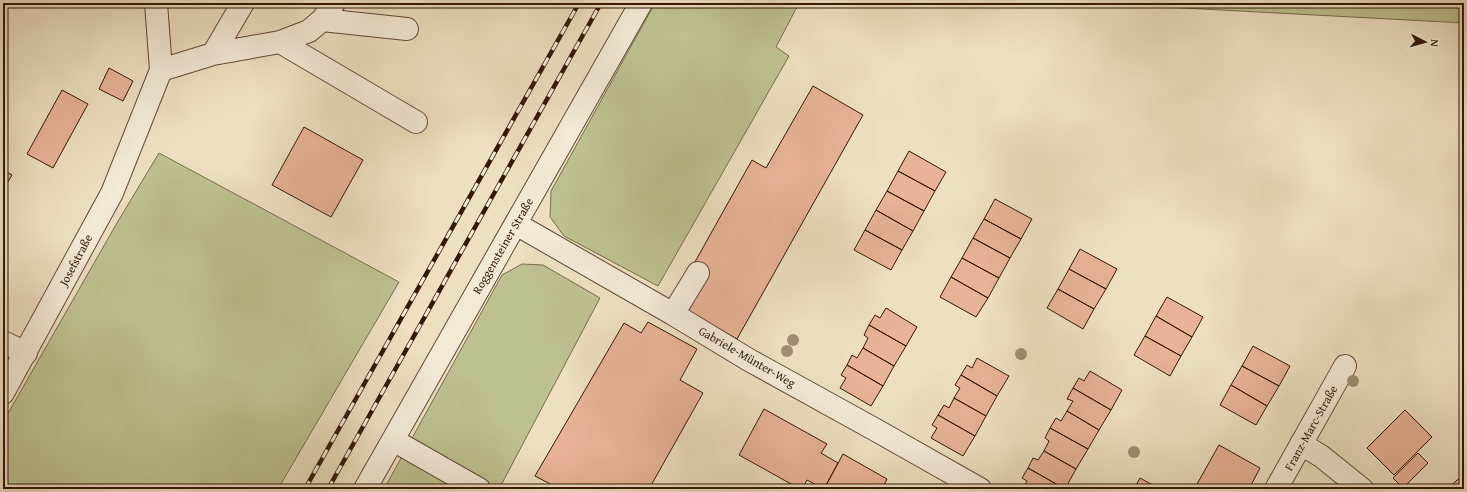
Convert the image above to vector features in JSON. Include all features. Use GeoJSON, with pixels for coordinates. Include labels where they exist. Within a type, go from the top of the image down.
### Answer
{"type":"FeatureCollection","features":[{"type":"Feature","properties":{"kind":"street"},"geometry":{"type":"LineString","coordinates":[[156,3],[161,70],[213,54],[280,42],[309,30],[328,11],[407,28]]}},
{"type":"Feature","properties":{"kind":"street"},"geometry":{"type":"LineString","coordinates":[[213,54],[242,3]]}},
{"type":"Feature","properties":{"kind":"street","name":"Roggensteiner Straße"},"geometry":{"type":"LineString","coordinates":[[365,489],[641,3]]}},
{"type":"Feature","properties":{"kind":"street"},"geometry":{"type":"LineString","coordinates":[[280,42],[416,122]]}},
{"type":"Feature","properties":{"kind":"street","name":"Josefstraße"},"geometry":{"type":"LineString","coordinates":[[3,393],[112,193],[161,70]]}},
{"type":"Feature","properties":{"kind":"street","name":"Gabriele-Münter-Weg"},"geometry":{"type":"LineString","coordinates":[[516,224],[673,314],[749,360],[980,489]]}},
{"type":"Feature","properties":{"kind":"street"},"geometry":{"type":"LineString","coordinates":[[673,314],[698,273]]}},
{"type":"Feature","properties":{"kind":"street"},"geometry":{"type":"LineString","coordinates":[[3,342],[26,353]]}},
{"type":"Feature","properties":{"kind":"street","name":"Franz-Marc-Straße"},"geometry":{"type":"LineString","coordinates":[[1276,489],[1344,366]]}},
{"type":"Feature","properties":{"kind":"street"},"geometry":{"type":"LineString","coordinates":[[392,440],[479,489]]}},
{"type":"Feature","properties":{"kind":"street"},"geometry":{"type":"LineString","coordinates":[[1302,444],[1321,456],[1362,489]]}},
{"type":"Feature","properties":{"kind":"green space"},"geometry":{"type":"Polygon","coordinates":[[[655,3],[799,3],[776,47],[789,56],[658,286],[564,236],[550,217],[551,191],[655,3]]]}},
{"type":"Feature","properties":{"kind":"green space"},"geometry":{"type":"Polygon","coordinates":[[[1090,3],[1464,3],[1464,23],[1090,3]]]}},
{"type":"Feature","properties":{"kind":"green space"},"geometry":{"type":"Polygon","coordinates":[[[159,153],[399,282],[278,489],[3,489],[3,422],[117,223],[159,153]]]}},
{"type":"Feature","properties":{"kind":"green space"},"geometry":{"type":"Polygon","coordinates":[[[522,264],[543,265],[600,298],[499,489],[384,489],[502,275],[522,264]]]}},
{"type":"Feature","properties":{"kind":"building"},"geometry":{"type":"Polygon","coordinates":[[[109,68],[133,81],[123,101],[99,89],[109,68]]]}},
{"type":"Feature","properties":{"kind":"building"},"geometry":{"type":"Polygon","coordinates":[[[813,86],[863,115],[737,339],[688,311],[707,278],[691,269],[752,160],[766,168],[813,86]]]}},
{"type":"Feature","properties":{"kind":"building"},"geometry":{"type":"Polygon","coordinates":[[[62,90],[88,104],[53,168],[27,154],[62,90]]]}},
{"type":"Feature","properties":{"kind":"building"},"geometry":{"type":"Polygon","coordinates":[[[304,127],[363,160],[331,217],[272,185],[304,127]]]}},
{"type":"Feature","properties":{"kind":"building"},"geometry":{"type":"Polygon","coordinates":[[[909,151],[946,172],[935,191],[898,171],[909,151]]]}},
{"type":"Feature","properties":{"kind":"building"},"geometry":{"type":"Polygon","coordinates":[[[3,170],[12,175],[3,190],[3,170]]]}},
{"type":"Feature","properties":{"kind":"building"},"geometry":{"type":"Polygon","coordinates":[[[898,171],[935,191],[924,211],[887,191],[898,171]]]}},
{"type":"Feature","properties":{"kind":"building"},"geometry":{"type":"Polygon","coordinates":[[[887,191],[924,211],[913,231],[876,210],[887,191]]]}},
{"type":"Feature","properties":{"kind":"building"},"geometry":{"type":"Polygon","coordinates":[[[995,199],[1032,219],[1021,239],[984,219],[995,199]]]}},
{"type":"Feature","properties":{"kind":"building"},"geometry":{"type":"Polygon","coordinates":[[[876,210],[913,231],[902,250],[865,230],[876,210]]]}},
{"type":"Feature","properties":{"kind":"building"},"geometry":{"type":"Polygon","coordinates":[[[984,219],[1021,239],[1010,258],[973,238],[984,219]]]}},
{"type":"Feature","properties":{"kind":"building"},"geometry":{"type":"Polygon","coordinates":[[[865,230],[902,250],[891,270],[854,250],[865,230]]]}},
{"type":"Feature","properties":{"kind":"building"},"geometry":{"type":"Polygon","coordinates":[[[973,238],[1010,258],[999,278],[962,258],[973,238]]]}},
{"type":"Feature","properties":{"kind":"building"},"geometry":{"type":"Polygon","coordinates":[[[1080,249],[1117,269],[1106,289],[1069,269],[1080,249]]]}},
{"type":"Feature","properties":{"kind":"building"},"geometry":{"type":"Polygon","coordinates":[[[962,258],[999,278],[988,298],[951,277],[962,258]]]}},
{"type":"Feature","properties":{"kind":"building"},"geometry":{"type":"Polygon","coordinates":[[[1069,269],[1106,289],[1094,309],[1058,289],[1069,269]]]}},
{"type":"Feature","properties":{"kind":"building"},"geometry":{"type":"Polygon","coordinates":[[[951,277],[988,298],[976,317],[940,297],[951,277]]]}},
{"type":"Feature","properties":{"kind":"building"},"geometry":{"type":"Polygon","coordinates":[[[1058,289],[1094,309],[1083,329],[1047,308],[1058,289]]]}},
{"type":"Feature","properties":{"kind":"building"},"geometry":{"type":"Polygon","coordinates":[[[1167,297],[1203,317],[1192,337],[1156,316],[1167,297]]]}},
{"type":"Feature","properties":{"kind":"building"},"geometry":{"type":"Polygon","coordinates":[[[886,308],[917,327],[906,346],[869,325],[875,315],[880,318],[886,308]]]}},
{"type":"Feature","properties":{"kind":"building"},"geometry":{"type":"Polygon","coordinates":[[[1156,316],[1192,337],[1181,356],[1145,336],[1156,316]]]}},
{"type":"Feature","properties":{"kind":"building"},"geometry":{"type":"Polygon","coordinates":[[[648,322],[697,349],[680,380],[703,393],[649,489],[549,489],[552,485],[535,476],[624,323],[641,333],[648,322]]]}},
{"type":"Feature","properties":{"kind":"building"},"geometry":{"type":"Polygon","coordinates":[[[869,325],[906,346],[894,366],[863,348],[868,338],[864,335],[869,325]]]}},
{"type":"Feature","properties":{"kind":"building"},"geometry":{"type":"Polygon","coordinates":[[[1145,336],[1181,356],[1170,376],[1134,355],[1145,336]]]}},
{"type":"Feature","properties":{"kind":"building"},"geometry":{"type":"Polygon","coordinates":[[[1253,346],[1290,366],[1279,386],[1242,366],[1253,346]]]}},
{"type":"Feature","properties":{"kind":"building"},"geometry":{"type":"Polygon","coordinates":[[[863,348],[894,366],[883,386],[847,365],[852,355],[857,358],[863,348]]]}},
{"type":"Feature","properties":{"kind":"building"},"geometry":{"type":"Polygon","coordinates":[[[977,358],[1009,376],[997,396],[961,375],[967,365],[972,368],[977,358]]]}},
{"type":"Feature","properties":{"kind":"building"},"geometry":{"type":"Polygon","coordinates":[[[847,365],[883,386],[871,406],[840,388],[846,378],[841,375],[847,365]]]}},
{"type":"Feature","properties":{"kind":"building"},"geometry":{"type":"Polygon","coordinates":[[[1242,366],[1279,386],[1267,406],[1231,385],[1242,366]]]}},
{"type":"Feature","properties":{"kind":"building"},"geometry":{"type":"Polygon","coordinates":[[[1090,371],[1122,390],[1111,410],[1073,388],[1079,378],[1084,381],[1090,371]]]}},
{"type":"Feature","properties":{"kind":"building"},"geometry":{"type":"Polygon","coordinates":[[[961,375],[997,396],[986,416],[954,398],[960,388],[955,385],[961,375]]]}},
{"type":"Feature","properties":{"kind":"building"},"geometry":{"type":"Polygon","coordinates":[[[1231,385],[1267,406],[1256,425],[1220,405],[1231,385]]]}},
{"type":"Feature","properties":{"kind":"building"},"geometry":{"type":"Polygon","coordinates":[[[1073,388],[1111,410],[1099,430],[1067,411],[1073,401],[1067,399],[1073,388]]]}},
{"type":"Feature","properties":{"kind":"building"},"geometry":{"type":"Polygon","coordinates":[[[954,398],[986,416],[975,436],[938,415],[944,405],[949,408],[954,398]]]}},
{"type":"Feature","properties":{"kind":"building"},"geometry":{"type":"Polygon","coordinates":[[[764,409],[827,444],[821,453],[838,463],[824,489],[807,480],[802,489],[800,489],[739,455],[764,409]]]}},
{"type":"Feature","properties":{"kind":"building"},"geometry":{"type":"Polygon","coordinates":[[[1405,410],[1432,437],[1394,475],[1367,448],[1405,410]]]}},
{"type":"Feature","properties":{"kind":"building"},"geometry":{"type":"Polygon","coordinates":[[[1067,411],[1099,430],[1088,449],[1050,428],[1056,418],[1061,421],[1067,411]]]}},
{"type":"Feature","properties":{"kind":"building"},"geometry":{"type":"Polygon","coordinates":[[[938,415],[975,436],[963,456],[931,438],[937,428],[932,425],[938,415]]]}},
{"type":"Feature","properties":{"kind":"building"},"geometry":{"type":"Polygon","coordinates":[[[1050,428],[1088,449],[1076,469],[1044,451],[1049,441],[1045,438],[1050,428]]]}},
{"type":"Feature","properties":{"kind":"building"},"geometry":{"type":"Polygon","coordinates":[[[1219,445],[1260,468],[1249,489],[1205,489],[1197,484],[1219,445]]]}},
{"type":"Feature","properties":{"kind":"building"},"geometry":{"type":"Polygon","coordinates":[[[1044,451],[1076,469],[1065,489],[1028,468],[1033,458],[1038,460],[1044,451]]]}},
{"type":"Feature","properties":{"kind":"building"},"geometry":{"type":"Polygon","coordinates":[[[1418,453],[1428,463],[1403,488],[1393,478],[1418,453]]]}},
{"type":"Feature","properties":{"kind":"building"},"geometry":{"type":"Polygon","coordinates":[[[843,454],[887,479],[882,489],[824,489],[843,454]]]}},
{"type":"Feature","properties":{"kind":"building"},"geometry":{"type":"Polygon","coordinates":[[[1028,468],[1065,489],[1022,489],[1027,481],[1022,478],[1028,468]]]}},
{"type":"Feature","properties":{"kind":"building"},"geometry":{"type":"Polygon","coordinates":[[[1464,474],[1464,489],[1447,489],[1464,474]]]}},
{"type":"Feature","properties":{"kind":"building"},"geometry":{"type":"Polygon","coordinates":[[[1140,478],[1160,489],[1134,489],[1140,478]]]}},
{"type":"Feature","properties":{"kind":"railway"},"geometry":{"type":"LineString","coordinates":[[305,489],[579,3]]}},
{"type":"Feature","properties":{"kind":"railway"},"geometry":{"type":"LineString","coordinates":[[328,489],[601,3]]}}]}
